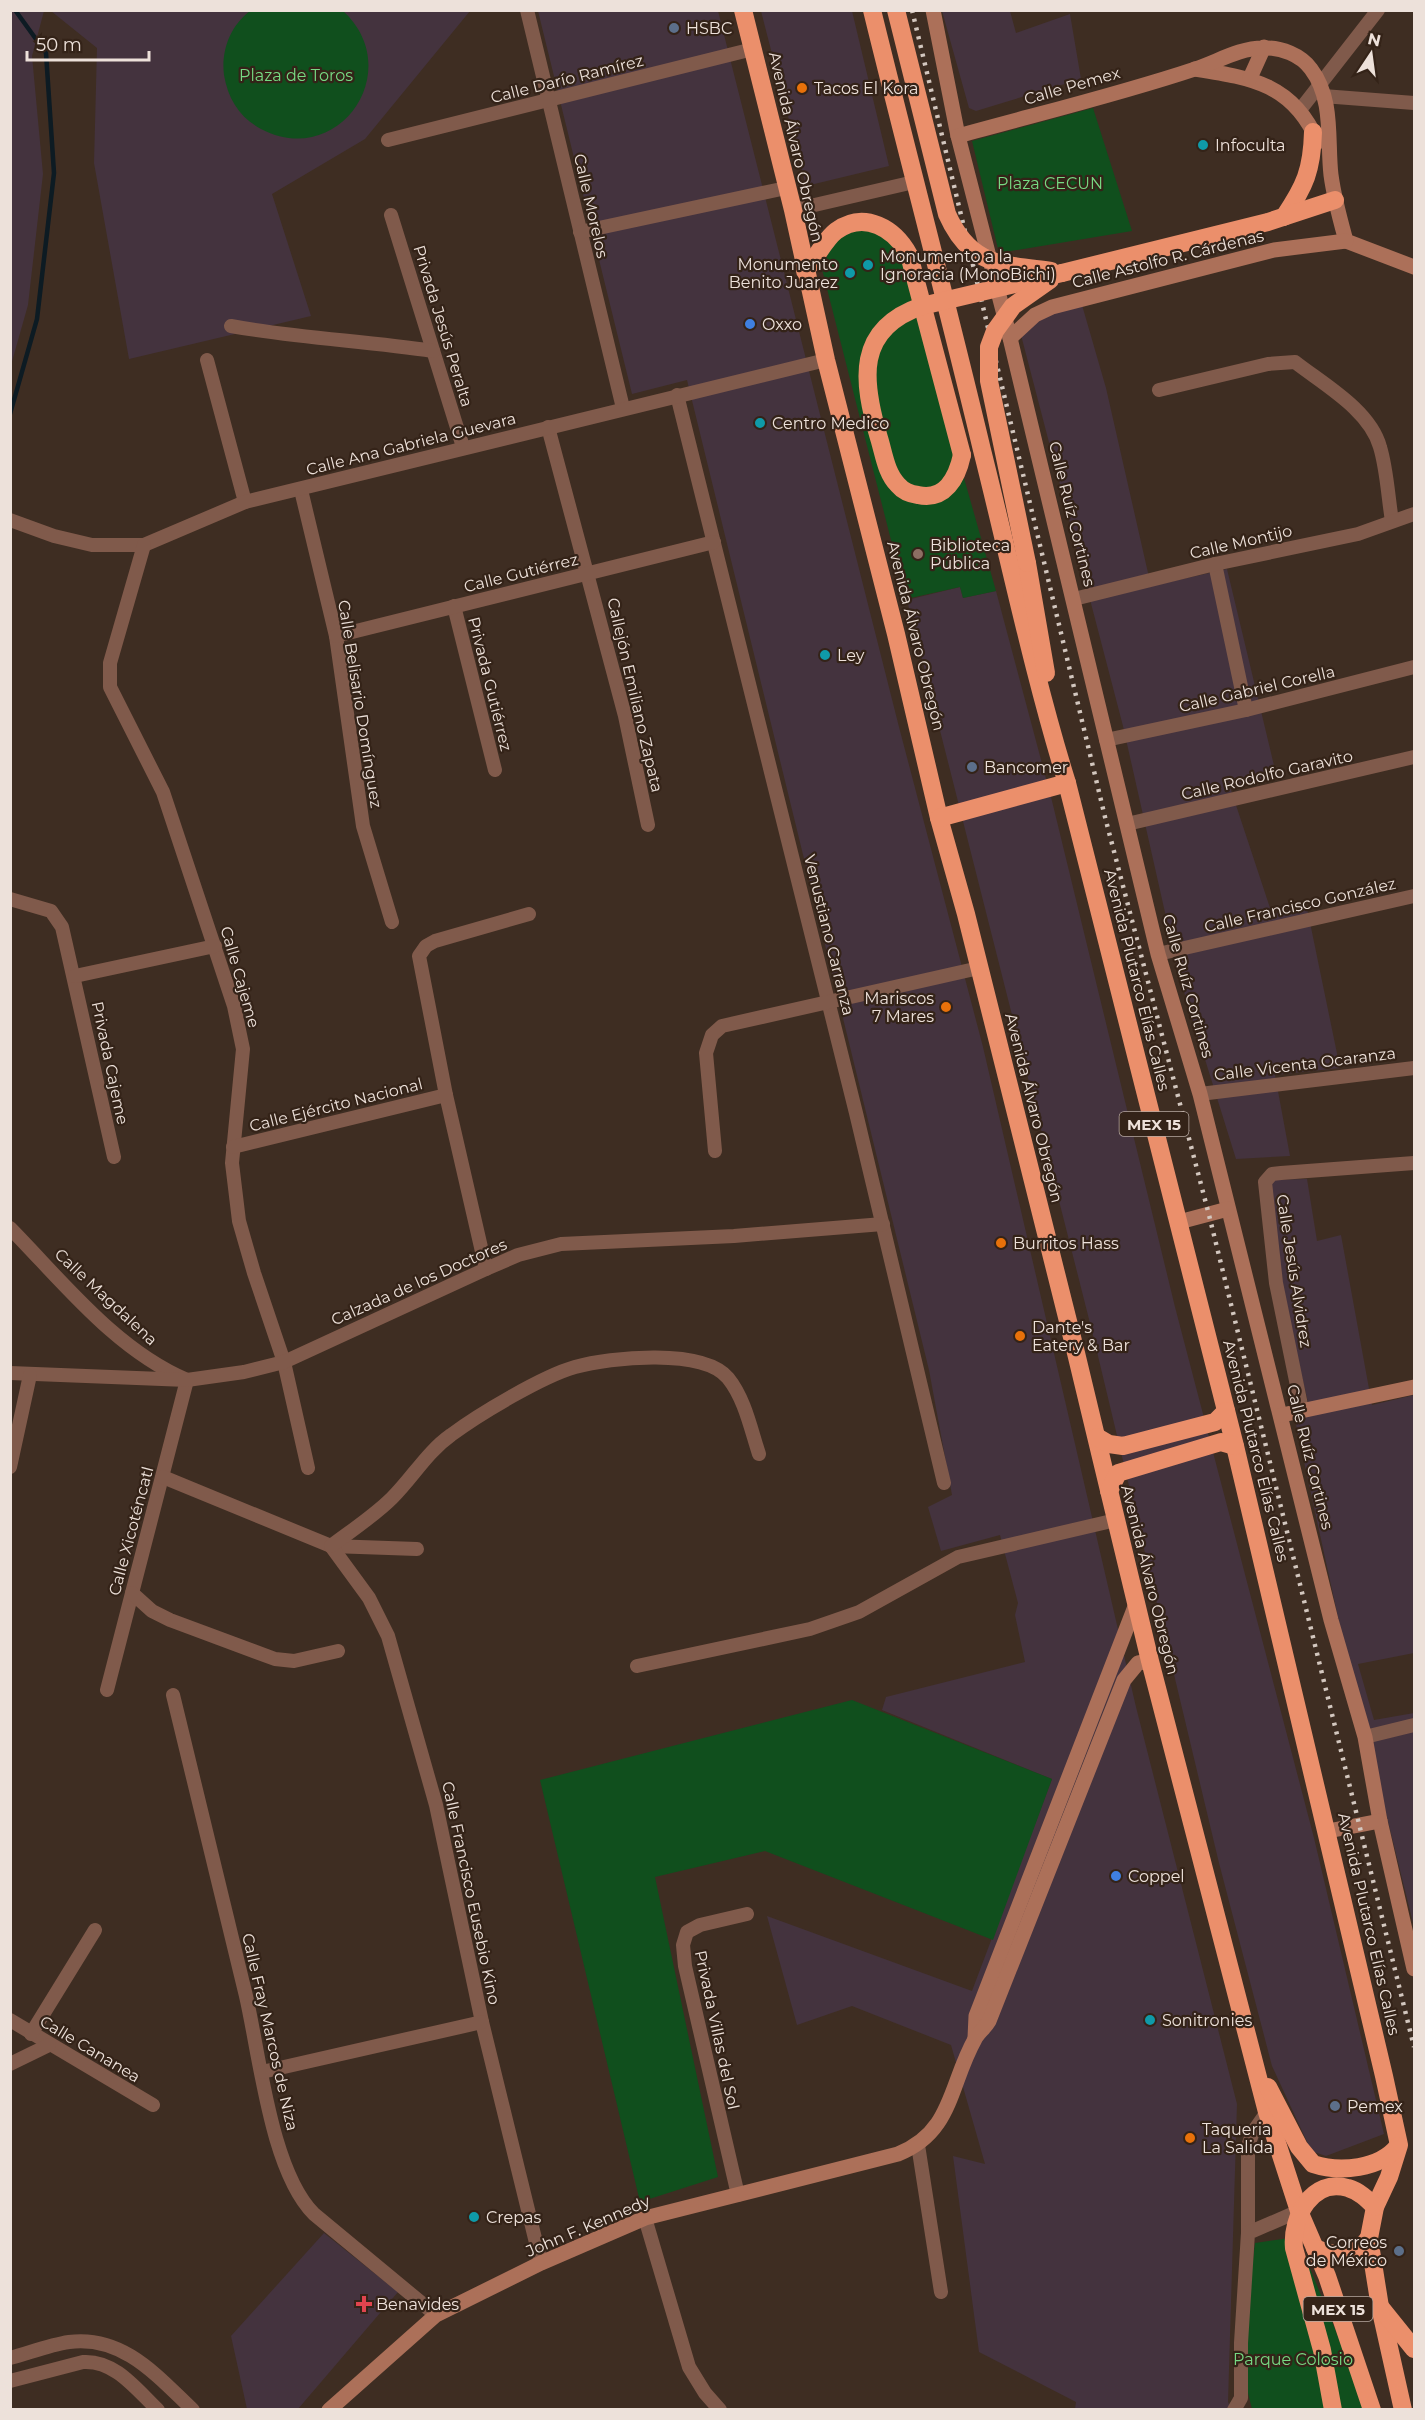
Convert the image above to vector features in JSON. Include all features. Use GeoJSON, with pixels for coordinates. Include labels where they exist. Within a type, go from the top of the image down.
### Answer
{"type":"FeatureCollection","features":[{"type":"Feature","properties":{"kind":"highway","name":"Avenida Álvaro Obregón"},"geometry":{"type":"LineString","coordinates":[[743,10],[793,210],[826,360],[896,634],[939,818],[1097,1437],[1150,1661],[1267,2112],[1299,2211]]}},
{"type":"Feature","properties":{"kind":"highway","name":"Avenida Plutarco Elías Calles"},"geometry":{"type":"LineString","coordinates":[[872,10],[1047,719],[1067,783],[1235,1446],[1328,1831],[1399,2145]]}},
{"type":"Feature","properties":{"kind":"highway"},"geometry":{"type":"LineString","coordinates":[[896,10],[947,214],[955,233],[966,246],[996,262],[1062,273]]}},
{"type":"Feature","properties":{"kind":"highway"},"geometry":{"type":"LineString","coordinates":[[1276,219],[1307,180],[1312,156],[1313,132]]}},
{"type":"Feature","properties":{"kind":"highway"},"geometry":{"type":"LineString","coordinates":[[805,272],[827,240],[837,230],[850,224],[865,222],[880,225],[902,242],[909,255],[962,455],[956,477],[939,494],[925,497],[910,494],[898,486],[890,474],[872,414],[868,386],[872,348],[882,328],[901,313],[922,306],[1062,273],[1276,219],[1335,200]]}},
{"type":"Feature","properties":{"kind":"highway"},"geometry":{"type":"LineString","coordinates":[[1047,719],[1049,706],[1046,672],[1027,563],[989,381],[989,347],[995,331],[1013,306],[1062,273]]}},
{"type":"Feature","properties":{"kind":"highway"},"geometry":{"type":"LineString","coordinates":[[939,818],[1067,783]]}},
{"type":"Feature","properties":{"kind":"highway"},"geometry":{"type":"LineString","coordinates":[[1097,1437],[1109,1444],[1122,1446],[1215,1422],[1226,1411]]}},
{"type":"Feature","properties":{"kind":"highway"},"geometry":{"type":"LineString","coordinates":[[1109,1491],[1118,1473],[1221,1442],[1235,1446]]}},
{"type":"Feature","properties":{"kind":"highway"},"geometry":{"type":"LineString","coordinates":[[1255,2061],[1299,2147],[1314,2164],[1343,2168],[1374,2163],[1389,2157],[1399,2145]]}},
{"type":"Feature","properties":{"kind":"highway","name":"MEX 15"},"geometry":{"type":"LineString","coordinates":[[1399,2145],[1392,2169],[1375,2207],[1369,2238],[1380,2307],[1402,2409]]}},
{"type":"Feature","properties":{"kind":"highway"},"geometry":{"type":"LineString","coordinates":[[1333,2409],[1322,2350],[1294,2248],[1293,2231],[1299,2211],[1315,2194],[1331,2186],[1351,2188],[1375,2207]]}},
{"type":"Feature","properties":{"kind":"highway","name":"MEX 15"},"geometry":{"type":"LineString","coordinates":[[1299,2211],[1315,2248],[1372,2409]]}},
{"type":"Feature","properties":{"kind":"highway"},"geometry":{"type":"LineString","coordinates":[[1315,2248],[1336,2255],[1346,2254],[1361,2248],[1369,2238]]}},
{"type":"Feature","properties":{"kind":"highway"},"geometry":{"type":"LineString","coordinates":[[1380,2307],[1414,2348]]}},
{"type":"Feature","properties":{"kind":"street","name":"Calle Morelos"},"geometry":{"type":"LineString","coordinates":[[528,10],[622,408]]}},
{"type":"Feature","properties":{"kind":"street","name":"Calle Ruíz Cortines"},"geometry":{"type":"LineString","coordinates":[[933,10],[958,136],[1074,599],[1158,954],[1200,1094],[1282,1415],[1331,1620],[1365,1737],[1380,1821],[1414,1969]]}},
{"type":"Feature","properties":{"kind":"street"},"geometry":{"type":"LineString","coordinates":[[1300,110],[1321,90],[1378,10]]}},
{"type":"Feature","properties":{"kind":"street"},"geometry":{"type":"LineString","coordinates":[[1250,78],[1264,47],[1285,51],[1300,58],[1312,69],[1321,90],[1329,125],[1335,200],[1346,241]]}},
{"type":"Feature","properties":{"kind":"street","name":"Calle Pemex"},"geometry":{"type":"LineString","coordinates":[[958,136],[1195,69],[1245,50],[1264,47]]}},
{"type":"Feature","properties":{"kind":"street","name":"Calle Darío Ramírez"},"geometry":{"type":"LineString","coordinates":[[388,140],[753,49]]}},
{"type":"Feature","properties":{"kind":"street"},"geometry":{"type":"LineString","coordinates":[[1195,69],[1250,78],[1285,96],[1300,110],[1331,171]]}},
{"type":"Feature","properties":{"kind":"street"},"geometry":{"type":"LineString","coordinates":[[1321,90],[1414,103]]}},
{"type":"Feature","properties":{"kind":"street"},"geometry":{"type":"LineString","coordinates":[[793,210],[914,182]]}},
{"type":"Feature","properties":{"kind":"street"},"geometry":{"type":"LineString","coordinates":[[580,232],[786,188]]}},
{"type":"Feature","properties":{"kind":"street","name":"Privada Jesús Peralta"},"geometry":{"type":"LineString","coordinates":[[391,215],[463,447]]}},
{"type":"Feature","properties":{"kind":"street","name":"Calle Astolfo R. Cárdenas"},"geometry":{"type":"LineString","coordinates":[[1010,338],[1035,315],[1052,307],[1274,250],[1346,241],[1414,267]]}},
{"type":"Feature","properties":{"kind":"street"},"geometry":{"type":"LineString","coordinates":[[231,326],[279,335],[373,342],[433,351]]}},
{"type":"Feature","properties":{"kind":"street"},"geometry":{"type":"LineString","coordinates":[[207,360],[245,502]]}},
{"type":"Feature","properties":{"kind":"street","name":"Calle Ana Gabriela Guevara"},"geometry":{"type":"LineString","coordinates":[[10,520],[54,536],[92,545],[144,545],[245,502],[301,490],[622,408],[826,360]]}},
{"type":"Feature","properties":{"kind":"street"},"geometry":{"type":"LineString","coordinates":[[1159,390],[1268,364],[1295,362],[1345,401],[1368,424],[1380,446],[1392,521]]}},
{"type":"Feature","properties":{"kind":"street","name":"Venustiano Carranza"},"geometry":{"type":"LineString","coordinates":[[677,395],[883,1224],[944,1483]]}},
{"type":"Feature","properties":{"kind":"street","name":"Callejón Emiliano Zapata"},"geometry":{"type":"LineString","coordinates":[[548,427],[589,573],[625,716],[648,825]]}},
{"type":"Feature","properties":{"kind":"street","name":"Calle Belisario Domínguez"},"geometry":{"type":"LineString","coordinates":[[301,490],[336,636],[363,826],[392,922]]}},
{"type":"Feature","properties":{"kind":"street","name":"Calle Montijo"},"geometry":{"type":"LineString","coordinates":[[1074,599],[1215,564],[1358,534],[1414,514]]}},
{"type":"Feature","properties":{"kind":"street","name":"Calle Gutiérrez"},"geometry":{"type":"LineString","coordinates":[[336,636],[714,542]]}},
{"type":"Feature","properties":{"kind":"street","name":"Calle Cajeme"},"geometry":{"type":"LineString","coordinates":[[144,545],[111,663],[110,687],[163,792],[234,1006],[243,1049],[243,1074],[233,1147],[234,1187],[239,1221],[284,1362],[308,1468]]}},
{"type":"Feature","properties":{"kind":"street"},"geometry":{"type":"LineString","coordinates":[[1215,564],[1246,710]]}},
{"type":"Feature","properties":{"kind":"street","name":"Privada Gutiérrez"},"geometry":{"type":"LineString","coordinates":[[454,606],[495,770]]}},
{"type":"Feature","properties":{"kind":"street","name":"Calle Gabriel Corella"},"geometry":{"type":"LineString","coordinates":[[1106,740],[1246,710],[1414,667]]}},
{"type":"Feature","properties":{"kind":"street","name":"Calle Rodolfo Garavito"},"geometry":{"type":"LineString","coordinates":[[1127,824],[1414,757]]}},
{"type":"Feature","properties":{"kind":"street","name":"Calle Francisco González"},"geometry":{"type":"LineString","coordinates":[[1158,954],[1414,896]]}},
{"type":"Feature","properties":{"kind":"street","name":"Privada Cajeme"},"geometry":{"type":"LineString","coordinates":[[10,899],[39,905],[57,917],[62,927],[75,976],[114,1157]]}},
{"type":"Feature","properties":{"kind":"street"},"geometry":{"type":"LineString","coordinates":[[486,1269],[446,1095],[419,956],[426,946],[435,941],[529,914]]}},
{"type":"Feature","properties":{"kind":"street"},"geometry":{"type":"LineString","coordinates":[[75,976],[215,945]]}},
{"type":"Feature","properties":{"kind":"street"},"geometry":{"type":"LineString","coordinates":[[715,1151],[705,1053],[712,1035],[722,1026],[739,1020],[829,1004],[979,968]]}},
{"type":"Feature","properties":{"kind":"street","name":"Calle Vicenta Ocaranza"},"geometry":{"type":"LineString","coordinates":[[1200,1094],[1414,1068]]}},
{"type":"Feature","properties":{"kind":"street","name":"Calle Ejército Nacional"},"geometry":{"type":"LineString","coordinates":[[233,1147],[446,1095]]}},
{"type":"Feature","properties":{"kind":"street","name":"Calle Jesús Alvidrez"},"geometry":{"type":"LineString","coordinates":[[1302,1410],[1276,1283],[1265,1182],[1272,1174],[1414,1163]]}},
{"type":"Feature","properties":{"kind":"street"},"geometry":{"type":"LineString","coordinates":[[1179,1222],[1228,1209]]}},
{"type":"Feature","properties":{"kind":"street","name":"Calzada de los Doctores"},"geometry":{"type":"LineString","coordinates":[[10,1373],[188,1380],[243,1372],[284,1362],[518,1255],[561,1244],[734,1236],[883,1224]]}},
{"type":"Feature","properties":{"kind":"street","name":"Calle Magdalena"},"geometry":{"type":"LineString","coordinates":[[10,1228],[114,1332],[162,1369],[188,1380]]}},
{"type":"Feature","properties":{"kind":"street"},"geometry":{"type":"LineString","coordinates":[[331,1546],[376,1513],[407,1481],[426,1455],[452,1434],[529,1388],[575,1367],[663,1358],[689,1358],[713,1366],[728,1378],[740,1399],[759,1454]]}},
{"type":"Feature","properties":{"kind":"street"},"geometry":{"type":"LineString","coordinates":[[10,1467],[30,1375]]}},
{"type":"Feature","properties":{"kind":"street","name":"Calle Xicoténcatl"},"geometry":{"type":"LineString","coordinates":[[107,1690],[188,1380]]}},
{"type":"Feature","properties":{"kind":"street"},"geometry":{"type":"LineString","coordinates":[[1282,1415],[1414,1387]]}},
{"type":"Feature","properties":{"kind":"street"},"geometry":{"type":"LineString","coordinates":[[163,1477],[331,1546],[417,1549]]}},
{"type":"Feature","properties":{"kind":"street"},"geometry":{"type":"LineString","coordinates":[[637,1666],[810,1629],[859,1612],[958,1557],[1116,1520]]}},
{"type":"Feature","properties":{"kind":"street","name":"Calle Francisco Eusebio Kino"},"geometry":{"type":"LineString","coordinates":[[331,1546],[369,1598],[388,1636],[436,1804],[482,2022],[541,2264]]}},
{"type":"Feature","properties":{"kind":"street"},"geometry":{"type":"LineString","coordinates":[[132,1593],[152,1611],[170,1620],[275,1659],[294,1660],[338,1651]]}},
{"type":"Feature","properties":{"kind":"street"},"geometry":{"type":"LineString","coordinates":[[975,2038],[976,2016],[1136,1604]]}},
{"type":"Feature","properties":{"kind":"street"},"geometry":{"type":"LineString","coordinates":[[940,2292],[924,2140],[944,2113],[975,2038],[989,2021],[1124,1680],[1138,1663],[1150,1661]]}},
{"type":"Feature","properties":{"kind":"street","name":"Calle Fray Marcos de Niza"},"geometry":{"type":"LineString","coordinates":[[173,1695],[278,2148],[300,2200],[348,2244],[436,2315]]}},
{"type":"Feature","properties":{"kind":"street"},"geometry":{"type":"LineString","coordinates":[[1365,1737],[1414,1725]]}},
{"type":"Feature","properties":{"kind":"street"},"geometry":{"type":"LineString","coordinates":[[1328,1831],[1380,1821]]}},
{"type":"Feature","properties":{"kind":"street","name":"Privada Villas del Sol"},"geometry":{"type":"LineString","coordinates":[[738,2195],[718,2117],[685,1966],[683,1945],[687,1932],[700,1925],[747,1914]]}},
{"type":"Feature","properties":{"kind":"street"},"geometry":{"type":"LineString","coordinates":[[31,2034],[95,1930]]}},
{"type":"Feature","properties":{"kind":"street","name":"Calle Cananea"},"geometry":{"type":"LineString","coordinates":[[10,2020],[153,2105]]}},
{"type":"Feature","properties":{"kind":"street"},"geometry":{"type":"LineString","coordinates":[[262,2072],[482,2022]]}},
{"type":"Feature","properties":{"kind":"street"},"geometry":{"type":"LineString","coordinates":[[10,2064],[49,2045]]}},
{"type":"Feature","properties":{"kind":"street"},"geometry":{"type":"LineString","coordinates":[[1234,2409],[1241,2398],[1241,2343],[1248,2233],[1248,2146],[1253,2132],[1267,2112]]}},
{"type":"Feature","properties":{"kind":"street","name":"John F. Kennedy"},"geometry":{"type":"LineString","coordinates":[[330,2409],[436,2315],[541,2264],[645,2218],[898,2154],[924,2140]]}},
{"type":"Feature","properties":{"kind":"street"},"geometry":{"type":"LineString","coordinates":[[1248,2233],[1299,2211]]}},
{"type":"Feature","properties":{"kind":"street"},"geometry":{"type":"LineString","coordinates":[[645,2218],[689,2367],[705,2393],[720,2409]]}},
{"type":"Feature","properties":{"kind":"street"},"geometry":{"type":"LineString","coordinates":[[10,2358],[67,2343],[93,2342],[112,2346],[140,2360],[193,2409]]}},
{"type":"Feature","properties":{"kind":"street"},"geometry":{"type":"LineString","coordinates":[[10,2381],[94,2361],[113,2369],[158,2409]]}},
{"type":"Feature","properties":{"kind":"shaded area"},"geometry":{"type":"Polygon","coordinates":[[[11,10],[44,11],[32,56],[43,174],[28,305],[11,365],[11,10]]]}},
{"type":"Feature","properties":{"kind":"shaded area"},"geometry":{"type":"Polygon","coordinates":[[[51,11],[470,11],[365,139],[272,194],[311,316],[129,359],[94,163],[97,48],[51,11]]]}},
{"type":"Feature","properties":{"kind":"shaded area"},"geometry":{"type":"Polygon","coordinates":[[[538,11],[718,11],[899,727],[983,1047],[1136,1707],[1237,2104],[1228,2402],[1231,2409],[1075,2409],[1076,2402],[979,2352],[953,2156],[985,2164],[951,2045],[852,2006],[797,2025],[767,1916],[972,1991],[1052,1779],[882,1710],[886,1697],[1025,1662],[1015,1615],[1018,1603],[1000,1535],[941,1551],[928,1507],[952,1495],[929,1370],[687,380],[632,394],[538,11]]]}},
{"type":"Feature","properties":{"kind":"shaded area"},"geometry":{"type":"Polygon","coordinates":[[[761,11],[852,11],[889,166],[806,186],[761,11]]]}},
{"type":"Feature","properties":{"kind":"shaded area"},"geometry":{"type":"Polygon","coordinates":[[[942,11],[1010,11],[1016,33],[1070,14],[1081,79],[976,111],[969,108],[942,11]]]}},
{"type":"Feature","properties":{"kind":"shaded area"},"geometry":{"type":"Polygon","coordinates":[[[1082,305],[1106,388],[1151,586],[1227,569],[1277,778],[1230,787],[1272,914],[1307,908],[1340,1068],[1275,1075],[1290,1156],[1236,1159],[1180,979],[1123,726],[1021,335],[1045,316],[1082,305]]]}},
{"type":"Feature","properties":{"kind":"shaded area"},"geometry":{"type":"Polygon","coordinates":[[[960,587],[963,598],[996,591],[1052,801],[1175,1307],[1314,1838],[1384,2134],[1326,2156],[1314,2152],[1308,2144],[1272,2066],[1219,1863],[1093,1335],[907,600],[960,587]]]}},
{"type":"Feature","properties":{"kind":"shaded area"},"geometry":{"type":"Polygon","coordinates":[[[1307,1179],[1317,1241],[1341,1235],[1372,1405],[1414,1395],[1414,1653],[1358,1664],[1374,1720],[1414,1713],[1414,1927],[1341,1631],[1295,1420],[1311,1415],[1279,1280],[1270,1180],[1307,1179]]]}},
{"type":"Feature","properties":{"kind":"shaded area"},"geometry":{"type":"Polygon","coordinates":[[[324,2233],[398,2292],[298,2409],[247,2409],[231,2336],[324,2233]]]}},
{"type":"Feature","properties":{"kind":"green space","name":"Plaza de Toros"},"geometry":{"type":"Polygon","coordinates":[[[342,10],[361,34],[368,59],[366,84],[356,107],[338,125],[316,136],[290,138],[254,125],[236,107],[224,75],[224,57],[228,40],[237,24],[250,11],[342,10]]]}},
{"type":"Feature","properties":{"kind":"green space","name":"Plaza CECUN"},"geometry":{"type":"Polygon","coordinates":[[[1093,108],[1132,231],[999,253],[972,141],[1093,108]]]}},
{"type":"Feature","properties":{"kind":"green space"},"geometry":{"type":"Polygon","coordinates":[[[862,228],[878,230],[898,245],[996,591],[963,598],[960,587],[906,599],[822,269],[836,242],[846,234],[862,228]]]}},
{"type":"Feature","properties":{"kind":"green space"},"geometry":{"type":"Polygon","coordinates":[[[852,1700],[1052,1779],[993,1940],[765,1851],[655,1877],[718,2177],[640,2202],[540,1780],[852,1700]]]}},
{"type":"Feature","properties":{"kind":"green space","name":"Parque Colosio"},"geometry":{"type":"Polygon","coordinates":[[[1297,2237],[1368,2409],[1252,2409],[1241,2365],[1255,2243],[1297,2237]]]}},
{"type":"Feature","properties":{"kind":"waterway"},"geometry":{"type":"LineString","coordinates":[[10,414],[37,319],[54,173],[46,53],[15,10]]}},
{"type":"Feature","properties":{"kind":"railway"},"geometry":{"type":"LineString","coordinates":[[912,10],[1105,817],[1209,1215],[1414,2047]]}},
{"type":"Feature","properties":{"kind":"place","name":"HSBC"},"geometry":{"type":"Point","coordinates":[674,28]}},
{"type":"Feature","properties":{"kind":"place","name":"Tacos El Kora"},"geometry":{"type":"Point","coordinates":[802,88]}},
{"type":"Feature","properties":{"kind":"place","name":"Infoculta"},"geometry":{"type":"Point","coordinates":[1203,145]}},
{"type":"Feature","properties":{"kind":"place","name":"Monumento a la Ignoracia (MonoBichi)"},"geometry":{"type":"Point","coordinates":[868,265]}},
{"type":"Feature","properties":{"kind":"place","name":"Monumento Benito Juarez"},"geometry":{"type":"Point","coordinates":[850,273]}},
{"type":"Feature","properties":{"kind":"place","name":"Oxxo"},"geometry":{"type":"Point","coordinates":[750,324]}},
{"type":"Feature","properties":{"kind":"place","name":"Centro Medico"},"geometry":{"type":"Point","coordinates":[760,423]}},
{"type":"Feature","properties":{"kind":"place","name":"Biblioteca Pública"},"geometry":{"type":"Point","coordinates":[918,554]}},
{"type":"Feature","properties":{"kind":"place","name":"Ley"},"geometry":{"type":"Point","coordinates":[825,655]}},
{"type":"Feature","properties":{"kind":"place","name":"Bancomer"},"geometry":{"type":"Point","coordinates":[972,767]}},
{"type":"Feature","properties":{"kind":"place","name":"Mariscos 7 Mares"},"geometry":{"type":"Point","coordinates":[946,1007]}},
{"type":"Feature","properties":{"kind":"place","name":"Burritos Hass"},"geometry":{"type":"Point","coordinates":[1001,1243]}},
{"type":"Feature","properties":{"kind":"place","name":"Dante's Eatery & Bar"},"geometry":{"type":"Point","coordinates":[1020,1336]}},
{"type":"Feature","properties":{"kind":"place","name":"Coppel"},"geometry":{"type":"Point","coordinates":[1116,1876]}},
{"type":"Feature","properties":{"kind":"place","name":"Sonitronies"},"geometry":{"type":"Point","coordinates":[1150,2020]}},
{"type":"Feature","properties":{"kind":"place","name":"Pemex"},"geometry":{"type":"Point","coordinates":[1335,2106]}},
{"type":"Feature","properties":{"kind":"place","name":"Taqueria La Salida"},"geometry":{"type":"Point","coordinates":[1190,2138]}},
{"type":"Feature","properties":{"kind":"place","name":"Crepas"},"geometry":{"type":"Point","coordinates":[474,2217]}},
{"type":"Feature","properties":{"kind":"place","name":"Correos de México"},"geometry":{"type":"Point","coordinates":[1399,2251]}},
{"type":"Feature","properties":{"kind":"place","name":"Benavides"},"geometry":{"type":"Point","coordinates":[364,2304]}}]}
